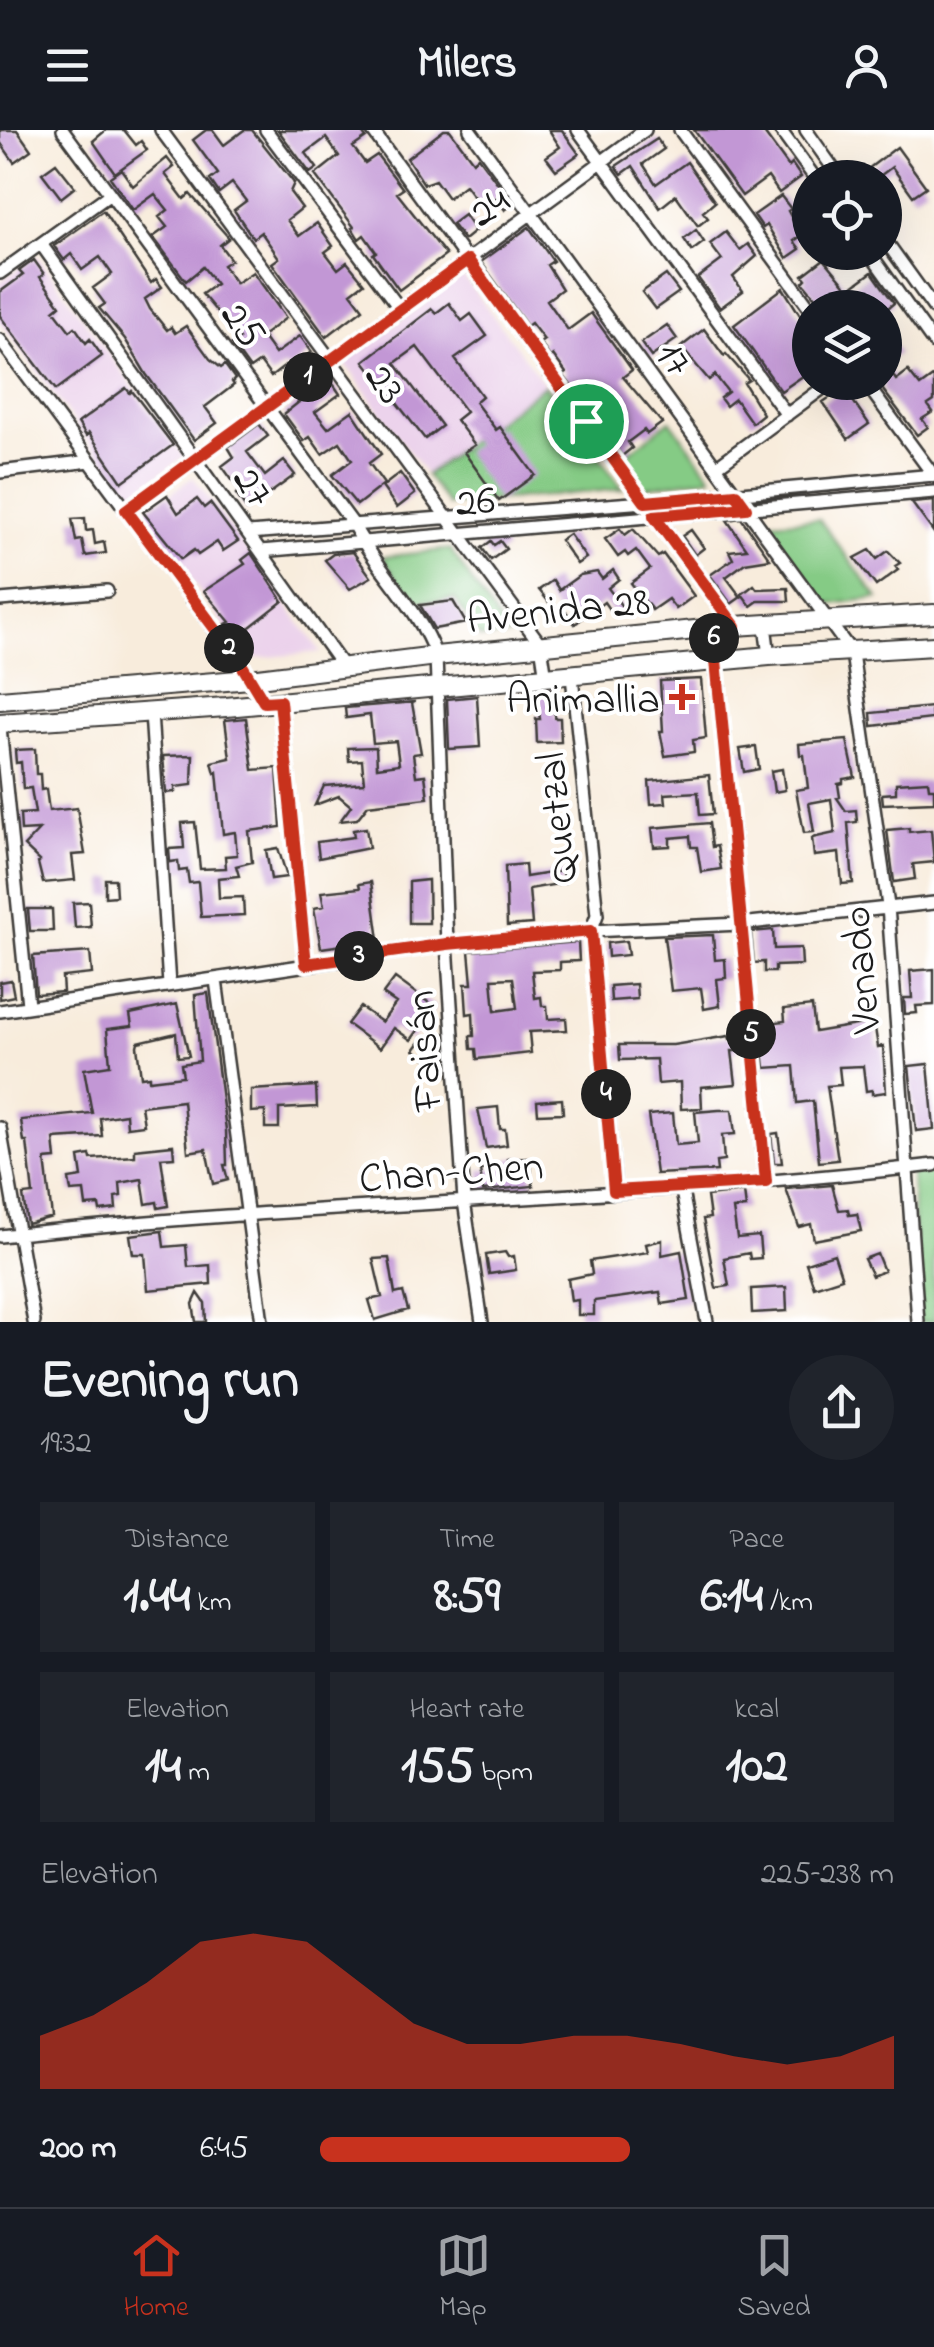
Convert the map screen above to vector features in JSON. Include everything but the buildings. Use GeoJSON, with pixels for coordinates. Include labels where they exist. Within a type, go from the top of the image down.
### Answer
{"type":"FeatureCollection","features":[{"type":"Feature","properties":{"kind":"street","name":"25"},"geometry":{"type":"LineString","coordinates":[[63,130],[353,524],[426,628],[436,656]]}},
{"type":"Feature","properties":{"kind":"street","name":"23"},"geometry":{"type":"LineString","coordinates":[[160,130],[542,644]]}},
{"type":"Feature","properties":{"kind":"street"},"geometry":{"type":"LineString","coordinates":[[266,130],[400,309]]}},
{"type":"Feature","properties":{"kind":"street"},"geometry":{"type":"LineString","coordinates":[[372,130],[735,626]]}},
{"type":"Feature","properties":{"kind":"street","name":"17"},"geometry":{"type":"LineString","coordinates":[[470,130],[830,622]]}},
{"type":"Feature","properties":{"kind":"street"},"geometry":{"type":"LineString","coordinates":[[578,130],[787,415]]}},
{"type":"Feature","properties":{"kind":"street","name":"24"},"geometry":{"type":"LineString","coordinates":[[126,510],[645,130]]}},
{"type":"Feature","properties":{"kind":"street"},"geometry":{"type":"LineString","coordinates":[[680,130],[797,290]]}},
{"type":"Feature","properties":{"kind":"street"},"geometry":{"type":"LineString","coordinates":[[780,130],[801,160]]}},
{"type":"Feature","properties":{"kind":"street"},"geometry":{"type":"LineString","coordinates":[[806,130],[827,160]]}},
{"type":"Feature","properties":{"kind":"street"},"geometry":{"type":"LineString","coordinates":[[0,274],[110,194]]}},
{"type":"Feature","properties":{"kind":"street","name":"27"},"geometry":{"type":"LineString","coordinates":[[41,244],[344,668]]}},
{"type":"Feature","properties":{"kind":"street"},"geometry":{"type":"LineString","coordinates":[[902,264],[934,308]]}},
{"type":"Feature","properties":{"kind":"street"},"geometry":{"type":"LineString","coordinates":[[881,270],[934,343]]}},
{"type":"Feature","properties":{"kind":"street"},"geometry":{"type":"LineString","coordinates":[[0,340],[250,679],[272,702],[306,964]]}},
{"type":"Feature","properties":{"kind":"street"},"geometry":{"type":"LineString","coordinates":[[716,468],[807,400]]}},
{"type":"Feature","properties":{"kind":"street"},"geometry":{"type":"LineString","coordinates":[[878,400],[934,475]]}},
{"type":"Feature","properties":{"kind":"street"},"geometry":{"type":"LineString","coordinates":[[0,472],[90,462]]}},
{"type":"Feature","properties":{"kind":"street"},"geometry":{"type":"LineString","coordinates":[[249,533],[934,475]]}},
{"type":"Feature","properties":{"kind":"street","name":"26"},"geometry":{"type":"LineString","coordinates":[[261,550],[934,492]]}},
{"type":"Feature","properties":{"kind":"street"},"geometry":{"type":"LineString","coordinates":[[0,600],[107,591]]}},
{"type":"Feature","properties":{"kind":"street","name":"Avenida 28"},"geometry":{"type":"LineString","coordinates":[[0,700],[250,679],[542,644],[735,626],[934,614]]}},
{"type":"Feature","properties":{"kind":"street","name":"Venado"},"geometry":{"type":"LineString","coordinates":[[830,622],[852,652],[888,906],[918,1322]]}},
{"type":"Feature","properties":{"kind":"street"},"geometry":{"type":"LineString","coordinates":[[766,626],[769,656]]}},
{"type":"Feature","properties":{"kind":"street"},"geometry":{"type":"LineString","coordinates":[[713,629],[766,1182]]}},
{"type":"Feature","properties":{"kind":"street"},"geometry":{"type":"LineString","coordinates":[[542,644],[546,678]]}},
{"type":"Feature","properties":{"kind":"street"},"geometry":{"type":"LineString","coordinates":[[28,1005],[0,725],[769,656],[934,646]]}},
{"type":"Feature","properties":{"kind":"street","name":"Faisán"},"geometry":{"type":"LineString","coordinates":[[436,656],[447,944],[464,1201],[482,1322]]}},
{"type":"Feature","properties":{"kind":"street","name":"Quetzal"},"geometry":{"type":"LineString","coordinates":[[572,676],[598,915],[591,931],[614,1191]]}},
{"type":"Feature","properties":{"kind":"street"},"geometry":{"type":"LineString","coordinates":[[151,713],[168,986]]}},
{"type":"Feature","properties":{"kind":"street"},"geometry":{"type":"LineString","coordinates":[[0,1011],[447,944],[591,931],[740,924],[934,903]]}},
{"type":"Feature","properties":{"kind":"street"},"geometry":{"type":"LineString","coordinates":[[216,980],[262,1322]]}},
{"type":"Feature","properties":{"kind":"street"},"geometry":{"type":"LineString","coordinates":[[0,1128],[34,1322]]}},
{"type":"Feature","properties":{"kind":"street","name":"Chan-Chen"},"geometry":{"type":"LineString","coordinates":[[0,1236],[766,1182],[934,1165]]}},
{"type":"Feature","properties":{"kind":"street"},"geometry":{"type":"LineString","coordinates":[[681,1186],[707,1322]]}},
{"type":"Feature","properties":{"kind":"shaded area"},"geometry":{"type":"Polygon","coordinates":[[[37,255],[184,457],[129,497],[0,321],[0,282],[37,255]]]}},
{"type":"Feature","properties":{"kind":"shaded area"},"geometry":{"type":"Polygon","coordinates":[[[463,276],[545,385],[426,475],[344,362],[463,276]]]}},
{"type":"Feature","properties":{"kind":"shaded area"},"geometry":{"type":"Polygon","coordinates":[[[193,477],[321,652],[249,659],[143,514],[193,477]]]}},
{"type":"Feature","properties":{"kind":"green space"},"geometry":{"type":"Polygon","coordinates":[[[545,385],[623,489],[448,505],[426,475],[545,385]]]}},
{"type":"Feature","properties":{"kind":"green space"},"geometry":{"type":"Polygon","coordinates":[[[670,420],[712,477],[642,488],[620,460],[670,420]]]}},
{"type":"Feature","properties":{"kind":"green space"},"geometry":{"type":"Polygon","coordinates":[[[819,519],[878,598],[826,605],[764,522],[819,519]]]}},
{"type":"Feature","properties":{"kind":"green space"},"geometry":{"type":"Polygon","coordinates":[[[450,549],[509,636],[480,638],[455,599],[413,602],[382,557],[450,549]]]}},
{"type":"Feature","properties":{"kind":"green space"},"geometry":{"type":"Polygon","coordinates":[[[934,1170],[934,1322],[919,1322],[911,1172],[934,1170]]]}},
{"type":"Feature","properties":{"kind":"place","name":"Animallia"},"geometry":{"type":"Point","coordinates":[682,697]}},
{"type":"Feature","properties":{"kind":"route"},"geometry":{"type":"LineString","coordinates":[[468,260],[586,421],[645,502],[736,494],[746,508],[654,516],[735,626],[713,629],[766,1182],[614,1191],[591,931],[447,944],[306,964],[280,701],[264,702],[240,662],[126,510],[468,260]]}}]}
